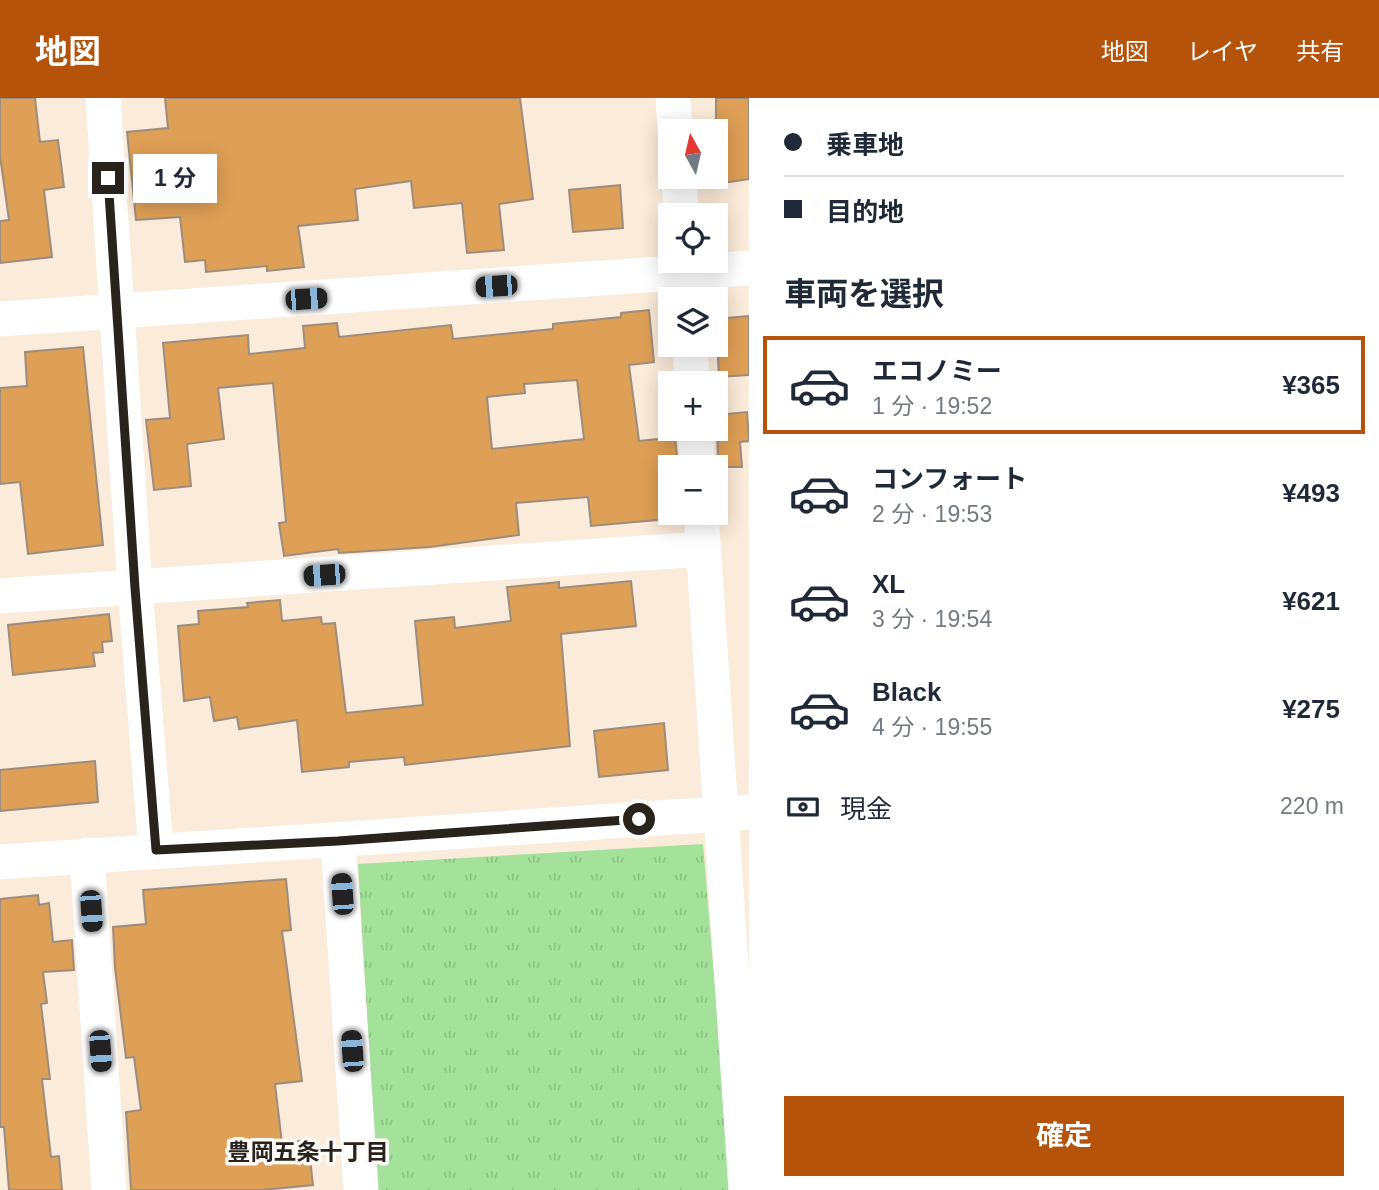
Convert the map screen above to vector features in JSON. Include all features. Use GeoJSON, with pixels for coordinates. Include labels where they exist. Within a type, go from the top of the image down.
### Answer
{"type":"FeatureCollection","features":[{"type":"Feature","properties":{"kind":"street"},"geometry":{"type":"LineString","coordinates":[[103,98],[135,588],[156,850]]}},
{"type":"Feature","properties":{"kind":"street"},"geometry":{"type":"LineString","coordinates":[[673,98],[674,119]]}},
{"type":"Feature","properties":{"kind":"street"},"geometry":{"type":"LineString","coordinates":[[0,319],[685,278],[749,268]]}},
{"type":"Feature","properties":{"kind":"street"},"geometry":{"type":"LineString","coordinates":[[702,525],[735,813],[746,1190]]}},
{"type":"Feature","properties":{"kind":"street"},"geometry":{"type":"LineString","coordinates":[[0,596],[703,549]]}},
{"type":"Feature","properties":{"kind":"street"},"geometry":{"type":"LineString","coordinates":[[0,862],[735,813]]}},
{"type":"Feature","properties":{"kind":"street"},"geometry":{"type":"LineString","coordinates":[[338,841],[360,1190]]}},
{"type":"Feature","properties":{"kind":"street"},"geometry":{"type":"LineString","coordinates":[[87,855],[109,1190]]}},
{"type":"Feature","properties":{"kind":"green space"},"geometry":{"type":"Polygon","coordinates":[[[703,844],[732,1190],[377,1190],[358,864],[703,844]]]}},
{"type":"Feature","properties":{"kind":"building"},"geometry":{"type":"Polygon","coordinates":[[[0,98],[35,98],[40,142],[58,140],[64,187],[44,190],[52,257],[0,263],[0,221],[9,220],[0,156],[0,98]]]}},
{"type":"Feature","properties":{"kind":"building"},"geometry":{"type":"Polygon","coordinates":[[[165,98],[520,98],[533,199],[499,204],[504,250],[467,253],[462,203],[414,208],[411,181],[355,189],[358,220],[298,226],[304,267],[267,271],[267,266],[206,272],[205,260],[185,262],[180,217],[136,220],[127,132],[168,128],[165,98]]]}},
{"type":"Feature","properties":{"kind":"building"},"geometry":{"type":"Polygon","coordinates":[[[716,98],[749,98],[749,179],[728,182],[728,119],[716,119],[716,98]]]}},
{"type":"Feature","properties":{"kind":"building"},"geometry":{"type":"Polygon","coordinates":[[[620,185],[623,228],[573,232],[569,190],[620,185]]]}},
{"type":"Feature","properties":{"kind":"building"},"geometry":{"type":"Polygon","coordinates":[[[649,310],[654,362],[629,365],[639,441],[658,439],[675,441],[677,455],[658,455],[658,520],[591,526],[588,497],[516,503],[519,535],[430,547],[339,553],[338,549],[284,556],[279,523],[286,522],[273,383],[218,388],[224,439],[187,444],[191,486],[154,490],[146,420],[170,418],[163,343],[248,335],[249,354],[305,348],[303,326],[337,323],[339,337],[451,325],[453,339],[553,329],[553,324],[621,317],[621,313],[649,310]],[[577,380],[524,384],[525,393],[487,397],[492,449],[584,439],[577,380]]]}},
{"type":"Feature","properties":{"kind":"building"},"geometry":{"type":"Polygon","coordinates":[[[749,316],[749,375],[728,376],[728,371],[719,371],[718,357],[728,357],[728,318],[749,316]]]}},
{"type":"Feature","properties":{"kind":"building"},"geometry":{"type":"Polygon","coordinates":[[[83,347],[103,545],[28,554],[20,482],[0,484],[0,388],[27,386],[25,352],[83,347]]]}},
{"type":"Feature","properties":{"kind":"building"},"geometry":{"type":"Polygon","coordinates":[[[747,412],[749,441],[740,442],[742,467],[728,467],[728,455],[718,455],[718,441],[728,441],[728,414],[747,412]]]}},
{"type":"Feature","properties":{"kind":"building"},"geometry":{"type":"Polygon","coordinates":[[[631,581],[636,626],[561,634],[570,746],[405,765],[404,757],[349,762],[349,767],[302,772],[297,720],[239,729],[237,717],[214,721],[210,697],[184,701],[178,626],[199,624],[198,611],[248,607],[247,603],[280,600],[282,621],[321,617],[322,624],[335,623],[346,713],[423,705],[415,621],[454,617],[455,628],[511,621],[507,587],[559,582],[559,588],[631,581]]]}},
{"type":"Feature","properties":{"kind":"building"},"geometry":{"type":"Polygon","coordinates":[[[109,614],[112,641],[102,642],[103,652],[93,653],[95,666],[13,675],[8,625],[109,614]]]}},
{"type":"Feature","properties":{"kind":"building"},"geometry":{"type":"Polygon","coordinates":[[[664,723],[668,770],[599,777],[594,731],[664,723]]]}},
{"type":"Feature","properties":{"kind":"building"},"geometry":{"type":"Polygon","coordinates":[[[95,761],[98,802],[0,811],[0,770],[95,761]]]}},
{"type":"Feature","properties":{"kind":"building"},"geometry":{"type":"Polygon","coordinates":[[[286,879],[291,930],[282,931],[302,1081],[275,1084],[282,1143],[308,1140],[313,1185],[263,1190],[131,1190],[126,1112],[141,1110],[134,1057],[126,1058],[113,927],[146,924],[143,890],[286,879]]]}},
{"type":"Feature","properties":{"kind":"building"},"geometry":{"type":"Polygon","coordinates":[[[38,895],[39,905],[49,903],[53,942],[72,940],[74,970],[43,972],[47,1003],[41,1004],[50,1079],[42,1079],[51,1157],[59,1156],[62,1190],[9,1190],[4,1127],[0,1127],[0,899],[38,895]]]}},
{"type":"Feature","properties":{"kind":"district","name":"豊岡五条十丁目"},"geometry":{"type":"Point","coordinates":[308,1152]}},
{"type":"Feature","properties":{"kind":"route"},"geometry":{"type":"LineString","coordinates":[[108,178],[135,588],[156,850],[338,841],[639,819]]}}]}
